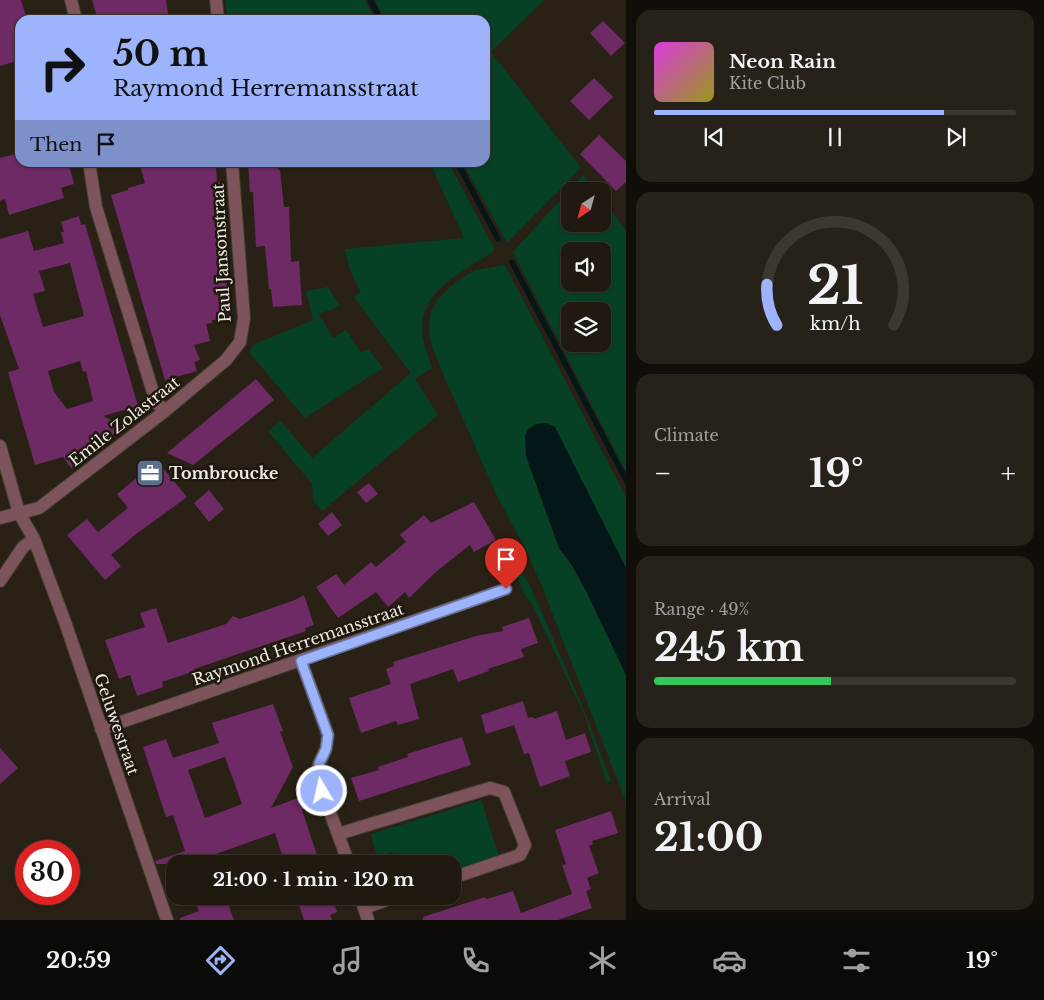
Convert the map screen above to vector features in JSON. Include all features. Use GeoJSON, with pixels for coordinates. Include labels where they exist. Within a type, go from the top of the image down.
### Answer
{"type":"FeatureCollection","features":[{"type":"Feature","properties":{"kind":"street"},"geometry":{"type":"LineString","coordinates":[[71,0],[75,15]]}},
{"type":"Feature","properties":{"kind":"street"},"geometry":{"type":"LineString","coordinates":[[216,0],[218,15]]}},
{"type":"Feature","properties":{"kind":"street"},"geometry":{"type":"LineString","coordinates":[[90,167],[96,207],[156,402],[165,411]]}},
{"type":"Feature","properties":{"kind":"street","name":"Paul Jansonstraat"},"geometry":{"type":"LineString","coordinates":[[232,167],[244,318],[240,342]]}},
{"type":"Feature","properties":{"kind":"street","name":"Emile Zolastraat"},"geometry":{"type":"LineString","coordinates":[[0,518],[39,508],[165,411],[226,360],[240,342]]}},
{"type":"Feature","properties":{"kind":"street","name":"Geluwestraat"},"geometry":{"type":"LineString","coordinates":[[0,446],[19,513],[34,539],[65,622],[167,920]]}},
{"type":"Feature","properties":{"kind":"street"},"geometry":{"type":"LineString","coordinates":[[0,581],[23,548],[34,539]]}},
{"type":"Feature","properties":{"kind":"street","name":"Raymond Herremansstraat"},"geometry":{"type":"LineString","coordinates":[[102,729],[506,589]]}},
{"type":"Feature","properties":{"kind":"street"},"geometry":{"type":"LineString","coordinates":[[301,661],[328,735],[326,749],[319,764],[317,777],[345,855]]}},
{"type":"Feature","properties":{"kind":"street"},"geometry":{"type":"LineString","coordinates":[[338,834],[490,788],[504,792],[525,845],[520,855],[461,875]]}},
{"type":"Feature","properties":{"kind":"green space"},"geometry":{"type":"Polygon","coordinates":[[[225,0],[365,0],[372,15],[227,15],[225,0]]]}},
{"type":"Feature","properties":{"kind":"green space"},"geometry":{"type":"Polygon","coordinates":[[[375,0],[544,0],[491,52],[581,168],[567,182],[561,182],[561,188],[507,243],[465,167],[490,167],[490,15],[382,15],[375,0]]]}},
{"type":"Feature","properties":{"kind":"green space"},"geometry":{"type":"Polygon","coordinates":[[[432,167],[451,167],[495,250],[444,285],[434,295],[427,307],[423,322],[423,339],[432,368],[415,379],[438,415],[322,511],[313,501],[312,484],[268,431],[281,421],[312,458],[411,373],[354,297],[360,292],[350,270],[345,249],[464,238],[432,167]]]}},
{"type":"Feature","properties":{"kind":"green space"},"geometry":{"type":"Polygon","coordinates":[[[583,175],[589,182],[577,182],[583,175]]]}},
{"type":"Feature","properties":{"kind":"green space"},"geometry":{"type":"Polygon","coordinates":[[[561,199],[561,232],[611,232],[611,211],[626,231],[626,472],[564,352],[611,352],[611,302],[561,302],[561,345],[513,252],[561,199]]]}},
{"type":"Feature","properties":{"kind":"green space"},"geometry":{"type":"Polygon","coordinates":[[[505,265],[626,497],[626,568],[555,427],[526,456],[559,548],[572,565],[587,593],[626,675],[626,802],[541,584],[523,544],[498,498],[431,343],[429,329],[431,311],[440,297],[457,281],[476,270],[505,265]]]}},
{"type":"Feature","properties":{"kind":"green space"},"geometry":{"type":"Polygon","coordinates":[[[328,287],[340,306],[319,314],[333,338],[346,330],[361,352],[368,349],[383,368],[305,418],[249,352],[253,345],[313,320],[306,291],[328,287]]]}},
{"type":"Feature","properties":{"kind":"green space"},"geometry":{"type":"Polygon","coordinates":[[[518,566],[531,588],[586,715],[611,781],[607,783],[584,714],[513,567],[518,566]]]}},
{"type":"Feature","properties":{"kind":"green space"},"geometry":{"type":"Polygon","coordinates":[[[481,800],[499,856],[461,868],[461,855],[393,855],[392,852],[376,855],[371,834],[481,800]]]}},
{"type":"Feature","properties":{"kind":"shaded area"},"geometry":{"type":"Polygon","coordinates":[[[546,423],[555,427],[626,568],[626,675],[587,593],[572,565],[559,548],[526,456],[525,436],[528,429],[536,424],[546,423]]]}},
{"type":"Feature","properties":{"kind":"building"},"geometry":{"type":"Polygon","coordinates":[[[0,0],[21,0],[26,15],[15,15],[15,62],[0,66],[0,0]]]}},
{"type":"Feature","properties":{"kind":"building"},"geometry":{"type":"Polygon","coordinates":[[[92,0],[166,0],[168,15],[96,15],[92,0]]]}},
{"type":"Feature","properties":{"kind":"building"},"geometry":{"type":"Polygon","coordinates":[[[603,21],[625,43],[611,56],[590,33],[603,21]]]}},
{"type":"Feature","properties":{"kind":"building"},"geometry":{"type":"Polygon","coordinates":[[[594,78],[613,97],[589,120],[570,101],[594,78]]]}},
{"type":"Feature","properties":{"kind":"building"},"geometry":{"type":"Polygon","coordinates":[[[599,135],[626,161],[626,182],[616,191],[611,186],[611,182],[607,182],[580,154],[599,135]]]}},
{"type":"Feature","properties":{"kind":"building"},"geometry":{"type":"Polygon","coordinates":[[[15,154],[15,167],[69,167],[74,184],[61,188],[64,198],[9,215],[5,199],[0,201],[0,158],[15,154]]]}},
{"type":"Feature","properties":{"kind":"building"},"geometry":{"type":"Polygon","coordinates":[[[140,167],[216,167],[217,182],[220,182],[221,239],[224,239],[229,319],[212,320],[212,323],[206,324],[210,341],[194,345],[200,360],[194,362],[197,371],[165,380],[111,195],[145,183],[140,167]]]}},
{"type":"Feature","properties":{"kind":"building"},"geometry":{"type":"Polygon","coordinates":[[[248,167],[278,167],[278,170],[280,170],[284,207],[289,207],[291,262],[299,261],[302,305],[273,307],[271,289],[269,289],[265,246],[256,247],[253,192],[250,192],[248,167]]]}},
{"type":"Feature","properties":{"kind":"building"},"geometry":{"type":"Polygon","coordinates":[[[79,216],[81,225],[85,224],[138,406],[103,416],[123,427],[72,469],[63,457],[35,465],[8,372],[19,369],[0,315],[0,239],[28,231],[34,251],[64,243],[61,232],[64,232],[61,222],[79,216]],[[70,263],[39,271],[45,291],[33,294],[43,327],[84,316],[70,263]],[[80,361],[48,371],[54,392],[67,409],[93,401],[86,371],[83,372],[80,361]]]}},
{"type":"Feature","properties":{"kind":"building"},"geometry":{"type":"Polygon","coordinates":[[[256,379],[274,400],[193,465],[167,453],[256,379]]]}},
{"type":"Feature","properties":{"kind":"building"},"geometry":{"type":"Polygon","coordinates":[[[157,461],[187,497],[111,555],[121,566],[105,580],[67,535],[87,519],[98,532],[128,508],[117,494],[157,461]]]}},
{"type":"Feature","properties":{"kind":"building"},"geometry":{"type":"Polygon","coordinates":[[[369,483],[378,494],[366,503],[357,492],[369,483]]]}},
{"type":"Feature","properties":{"kind":"building"},"geometry":{"type":"Polygon","coordinates":[[[209,490],[224,509],[209,522],[194,503],[209,490]]]}},
{"type":"Feature","properties":{"kind":"building"},"geometry":{"type":"Polygon","coordinates":[[[474,502],[496,540],[474,552],[470,545],[437,571],[409,598],[405,592],[388,607],[376,592],[338,618],[316,587],[336,574],[344,585],[371,562],[376,567],[406,542],[400,535],[424,515],[431,523],[474,502]]]}},
{"type":"Feature","properties":{"kind":"building"},"geometry":{"type":"Polygon","coordinates":[[[332,512],[342,525],[328,536],[318,524],[332,512]]]}},
{"type":"Feature","properties":{"kind":"building"},"geometry":{"type":"Polygon","coordinates":[[[304,595],[314,625],[305,628],[306,631],[194,669],[195,671],[162,682],[163,687],[137,696],[130,675],[119,679],[105,640],[145,627],[140,613],[156,608],[168,643],[226,624],[233,616],[240,619],[295,600],[304,595]]]}},
{"type":"Feature","properties":{"kind":"building"},"geometry":{"type":"Polygon","coordinates":[[[529,618],[538,643],[521,649],[524,657],[488,669],[489,671],[458,682],[453,669],[410,684],[419,719],[398,725],[396,721],[361,733],[349,698],[391,684],[386,669],[394,666],[393,662],[476,636],[503,631],[502,627],[529,618]]]}},
{"type":"Feature","properties":{"kind":"building"},"geometry":{"type":"Polygon","coordinates":[[[523,701],[528,718],[533,717],[534,719],[557,711],[566,740],[585,733],[591,752],[565,761],[570,776],[540,787],[529,753],[524,754],[514,725],[486,734],[481,715],[523,701]]]}},
{"type":"Feature","properties":{"kind":"building"},"geometry":{"type":"Polygon","coordinates":[[[273,704],[283,731],[280,732],[293,767],[271,808],[298,798],[317,855],[282,855],[275,833],[216,855],[173,855],[185,851],[173,815],[166,817],[143,747],[166,739],[173,758],[219,743],[212,723],[273,704]],[[225,757],[188,770],[205,818],[242,804],[225,757]]]}},
{"type":"Feature","properties":{"kind":"building"},"geometry":{"type":"Polygon","coordinates":[[[462,737],[471,765],[359,801],[351,778],[379,770],[378,767],[408,757],[407,754],[462,737]]]}},
{"type":"Feature","properties":{"kind":"building"},"geometry":{"type":"Polygon","coordinates":[[[0,748],[18,768],[0,784],[0,748]]]}},
{"type":"Feature","properties":{"kind":"building"},"geometry":{"type":"Polygon","coordinates":[[[611,811],[618,833],[592,841],[593,844],[589,846],[599,873],[587,878],[591,889],[586,891],[592,908],[558,920],[423,920],[423,917],[485,897],[486,899],[513,891],[521,913],[572,894],[562,865],[566,864],[555,830],[611,811]]]}},
{"type":"Feature","properties":{"kind":"building"},"geometry":{"type":"Polygon","coordinates":[[[166,857],[166,864],[156,864],[155,861],[166,857]]]}},
{"type":"Feature","properties":{"kind":"building"},"geometry":{"type":"Polygon","coordinates":[[[228,905],[234,920],[180,920],[180,918],[199,911],[197,906],[228,905]]]}},
{"type":"Feature","properties":{"kind":"building"},"geometry":{"type":"Polygon","coordinates":[[[299,905],[335,905],[337,912],[330,915],[332,920],[304,920],[299,905]]]}},
{"type":"Feature","properties":{"kind":"waterway"},"geometry":{"type":"LineString","coordinates":[[370,0],[378,15]]}},
{"type":"Feature","properties":{"kind":"waterway"},"geometry":{"type":"LineString","coordinates":[[460,167],[498,239]]}},
{"type":"Feature","properties":{"kind":"waterway"},"geometry":{"type":"LineString","coordinates":[[512,262],[626,480]]}},
{"type":"Feature","properties":{"kind":"place","name":"Tombroucke"},"geometry":{"type":"Point","coordinates":[150,473]}},
{"type":"Feature","properties":{"kind":"route"},"geometry":{"type":"LineString","coordinates":[[322,791],[317,777],[319,764],[326,749],[328,735],[301,661],[506,589]]}}]}
